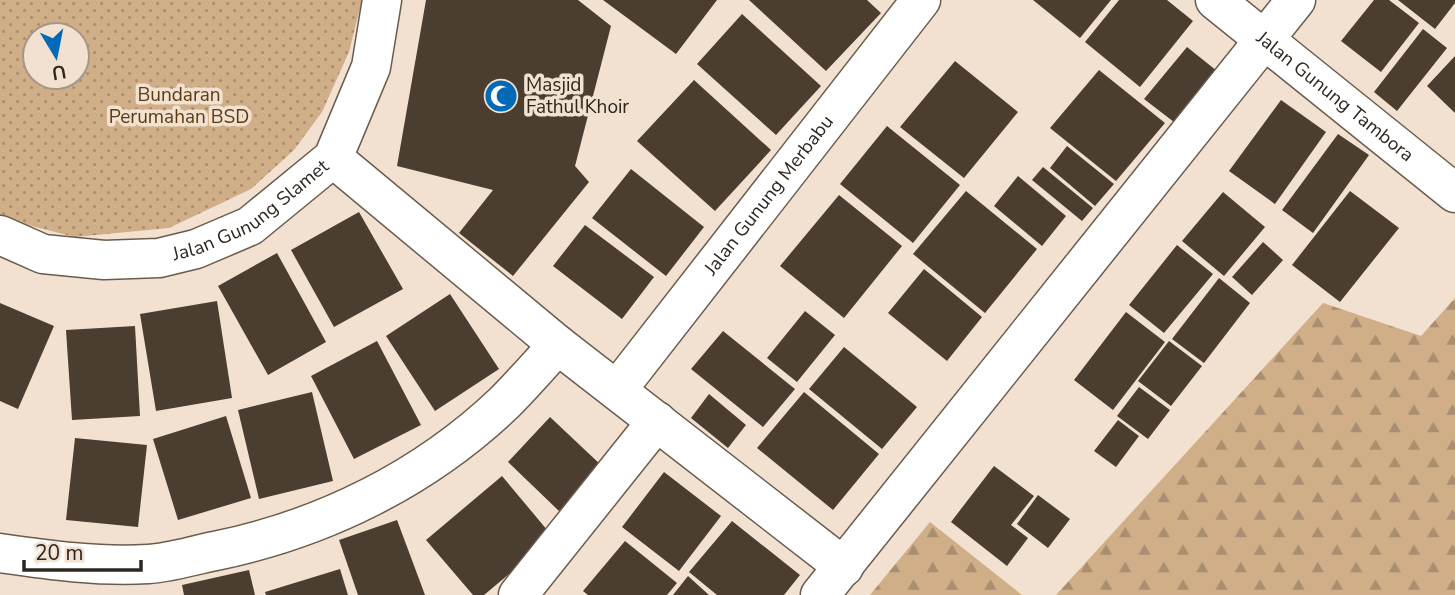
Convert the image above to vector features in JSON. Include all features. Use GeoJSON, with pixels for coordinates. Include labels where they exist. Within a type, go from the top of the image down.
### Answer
{"type":"FeatureCollection","features":[{"type":"Feature","properties":{"kind":"street","name":"Jalan Gunung Slamet"},"geometry":{"type":"LineString","coordinates":[[0,235],[43,254],[104,260],[159,258],[196,248],[250,226],[333,158],[371,67],[382,0]]}},
{"type":"Feature","properties":{"kind":"street","name":"Jalan Gunung Merbabu"},"geometry":{"type":"LineString","coordinates":[[617,390],[921,0]]}},
{"type":"Feature","properties":{"kind":"street","name":"Jalan Gunung Tambora"},"geometry":{"type":"LineString","coordinates":[[1215,0],[1455,193]]}},
{"type":"Feature","properties":{"kind":"street"},"geometry":{"type":"LineString","coordinates":[[333,158],[558,345],[657,421],[832,581],[1296,0]]}},
{"type":"Feature","properties":{"kind":"street"},"geometry":{"type":"LineString","coordinates":[[0,553],[71,563],[149,565],[241,546],[342,512],[411,475],[457,442],[503,403],[558,345]]}},
{"type":"Feature","properties":{"kind":"street"},"geometry":{"type":"LineString","coordinates":[[518,595],[657,421]]}},
{"type":"Feature","properties":{"kind":"green space","name":"Bundaran Perumahan BSD"},"geometry":{"type":"Polygon","coordinates":[[[0,0],[362,0],[349,52],[322,112],[294,150],[251,189],[169,228],[75,237],[0,218],[0,0]]]}},
{"type":"Feature","properties":{"kind":"green space"},"geometry":{"type":"Polygon","coordinates":[[[1455,298],[1455,595],[1056,595],[1323,303],[1421,336],[1455,298]]]}},
{"type":"Feature","properties":{"kind":"green space"},"geometry":{"type":"Polygon","coordinates":[[[930,522],[1022,595],[870,595],[930,522]]]}},
{"type":"Feature","properties":{"kind":"building","name":"Masjid Fathul Khoir"},"geometry":{"type":"Polygon","coordinates":[[[426,0],[578,0],[611,26],[575,166],[589,182],[513,276],[459,233],[493,190],[397,166],[426,0]]]}},
{"type":"Feature","properties":{"kind":"building"},"geometry":{"type":"Polygon","coordinates":[[[603,0],[717,0],[676,54],[603,0]]]}},
{"type":"Feature","properties":{"kind":"building"},"geometry":{"type":"Polygon","coordinates":[[[749,0],[867,0],[881,13],[826,71],[749,0]]]}},
{"type":"Feature","properties":{"kind":"building"},"geometry":{"type":"Polygon","coordinates":[[[1033,0],[1111,0],[1080,38],[1033,0]]]}},
{"type":"Feature","properties":{"kind":"building"},"geometry":{"type":"Polygon","coordinates":[[[1119,0],[1167,0],[1193,21],[1140,87],[1085,42],[1119,0]]]}},
{"type":"Feature","properties":{"kind":"building"},"geometry":{"type":"Polygon","coordinates":[[[1374,0],[1389,0],[1419,23],[1381,72],[1341,41],[1374,0]]]}},
{"type":"Feature","properties":{"kind":"building"},"geometry":{"type":"Polygon","coordinates":[[[1398,0],[1455,0],[1455,3],[1435,29],[1398,0]]]}},
{"type":"Feature","properties":{"kind":"building"},"geometry":{"type":"Polygon","coordinates":[[[742,14],[821,86],[776,135],[697,64],[742,14]]]}},
{"type":"Feature","properties":{"kind":"building"},"geometry":{"type":"Polygon","coordinates":[[[1423,29],[1447,48],[1397,111],[1374,92],[1423,29]]]}},
{"type":"Feature","properties":{"kind":"building"},"geometry":{"type":"Polygon","coordinates":[[[1187,47],[1217,71],[1174,122],[1144,99],[1187,47]]]}},
{"type":"Feature","properties":{"kind":"building"},"geometry":{"type":"Polygon","coordinates":[[[1455,56],[1455,113],[1427,86],[1455,56]]]}},
{"type":"Feature","properties":{"kind":"building"},"geometry":{"type":"Polygon","coordinates":[[[955,61],[1018,112],[964,178],[900,127],[955,61]]]}},
{"type":"Feature","properties":{"kind":"building"},"geometry":{"type":"Polygon","coordinates":[[[1099,70],[1165,123],[1116,181],[1050,128],[1099,70]]]}},
{"type":"Feature","properties":{"kind":"building"},"geometry":{"type":"Polygon","coordinates":[[[694,80],[771,150],[715,211],[637,141],[694,80]]]}},
{"type":"Feature","properties":{"kind":"building"},"geometry":{"type":"Polygon","coordinates":[[[1281,100],[1326,132],[1275,204],[1229,171],[1281,100]]]}},
{"type":"Feature","properties":{"kind":"building"},"geometry":{"type":"Polygon","coordinates":[[[887,126],[960,185],[913,243],[840,184],[887,126]]]}},
{"type":"Feature","properties":{"kind":"building"},"geometry":{"type":"Polygon","coordinates":[[[1338,134],[1369,155],[1313,233],[1282,210],[1338,134]]]}},
{"type":"Feature","properties":{"kind":"building"},"geometry":{"type":"Polygon","coordinates":[[[1067,146],[1114,184],[1095,206],[1050,168],[1067,146]]]}},
{"type":"Feature","properties":{"kind":"building"},"geometry":{"type":"Polygon","coordinates":[[[1043,167],[1093,208],[1082,221],[1032,180],[1043,167]]]}},
{"type":"Feature","properties":{"kind":"building"},"geometry":{"type":"Polygon","coordinates":[[[631,169],[704,227],[666,276],[592,218],[631,169]]]}},
{"type":"Feature","properties":{"kind":"building"},"geometry":{"type":"Polygon","coordinates":[[[1018,176],[1066,216],[1042,246],[994,206],[1018,176]]]}},
{"type":"Feature","properties":{"kind":"building"},"geometry":{"type":"Polygon","coordinates":[[[966,191],[1037,249],[985,313],[913,254],[966,191]]]}},
{"type":"Feature","properties":{"kind":"building"},"geometry":{"type":"Polygon","coordinates":[[[1350,191],[1399,228],[1340,302],[1292,265],[1350,191]]]}},
{"type":"Feature","properties":{"kind":"building"},"geometry":{"type":"Polygon","coordinates":[[[1223,192],[1265,227],[1224,276],[1182,241],[1223,192]]]}},
{"type":"Feature","properties":{"kind":"building"},"geometry":{"type":"Polygon","coordinates":[[[839,195],[902,246],[844,318],[780,266],[839,195]]]}},
{"type":"Feature","properties":{"kind":"building"},"geometry":{"type":"Polygon","coordinates":[[[359,212],[403,289],[334,327],[291,250],[359,212]]]}},
{"type":"Feature","properties":{"kind":"building"},"geometry":{"type":"Polygon","coordinates":[[[585,225],[654,277],[622,319],[553,266],[585,225]]]}},
{"type":"Feature","properties":{"kind":"building"},"geometry":{"type":"Polygon","coordinates":[[[1263,242],[1283,260],[1252,295],[1232,277],[1263,242]]]}},
{"type":"Feature","properties":{"kind":"building"},"geometry":{"type":"Polygon","coordinates":[[[1177,245],[1213,274],[1164,333],[1129,305],[1177,245]]]}},
{"type":"Feature","properties":{"kind":"building"},"geometry":{"type":"Polygon","coordinates":[[[277,253],[326,342],[268,375],[218,286],[277,253]]]}},
{"type":"Feature","properties":{"kind":"building"},"geometry":{"type":"Polygon","coordinates":[[[924,269],[982,317],[947,361],[888,313],[924,269]]]}},
{"type":"Feature","properties":{"kind":"building"},"geometry":{"type":"Polygon","coordinates":[[[1219,278],[1250,303],[1204,363],[1172,339],[1219,278]]]}},
{"type":"Feature","properties":{"kind":"building"},"geometry":{"type":"Polygon","coordinates":[[[450,294],[499,369],[435,411],[386,336],[450,294]]]}},
{"type":"Feature","properties":{"kind":"building"},"geometry":{"type":"Polygon","coordinates":[[[217,301],[232,398],[156,411],[140,314],[217,301]]]}},
{"type":"Feature","properties":{"kind":"building"},"geometry":{"type":"Polygon","coordinates":[[[0,303],[54,326],[18,409],[0,401],[0,303]]]}},
{"type":"Feature","properties":{"kind":"building"},"geometry":{"type":"Polygon","coordinates":[[[805,311],[835,335],[797,382],[767,358],[805,311]]]}},
{"type":"Feature","properties":{"kind":"building"},"geometry":{"type":"Polygon","coordinates":[[[1126,312],[1165,342],[1113,410],[1074,380],[1126,312]]]}},
{"type":"Feature","properties":{"kind":"building"},"geometry":{"type":"Polygon","coordinates":[[[135,326],[140,416],[72,420],[66,330],[135,326]]]}},
{"type":"Feature","properties":{"kind":"building"},"geometry":{"type":"Polygon","coordinates":[[[723,331],[795,389],[763,427],[691,369],[723,331]]]}},
{"type":"Feature","properties":{"kind":"building"},"geometry":{"type":"Polygon","coordinates":[[[377,341],[421,425],[354,459],[311,376],[377,341]]]}},
{"type":"Feature","properties":{"kind":"building"},"geometry":{"type":"Polygon","coordinates":[[[1169,341],[1202,366],[1171,406],[1138,381],[1169,341]]]}},
{"type":"Feature","properties":{"kind":"building"},"geometry":{"type":"Polygon","coordinates":[[[844,347],[917,407],[882,449],[809,389],[844,347]]]}},
{"type":"Feature","properties":{"kind":"building"},"geometry":{"type":"Polygon","coordinates":[[[1139,387],[1170,410],[1148,439],[1117,416],[1139,387]]]}},
{"type":"Feature","properties":{"kind":"building"},"geometry":{"type":"Polygon","coordinates":[[[312,392],[333,481],[259,499],[238,410],[312,392]]]}},
{"type":"Feature","properties":{"kind":"building"},"geometry":{"type":"Polygon","coordinates":[[[804,392],[879,454],[833,510],[757,448],[804,392]]]}},
{"type":"Feature","properties":{"kind":"building"},"geometry":{"type":"Polygon","coordinates":[[[709,394],[746,425],[728,448],[691,418],[709,394]]]}},
{"type":"Feature","properties":{"kind":"building"},"geometry":{"type":"Polygon","coordinates":[[[226,416],[251,498],[178,520],[153,439],[226,416]]]}},
{"type":"Feature","properties":{"kind":"building"},"geometry":{"type":"Polygon","coordinates":[[[550,417],[602,466],[559,511],[508,462],[550,417]]]}},
{"type":"Feature","properties":{"kind":"building"},"geometry":{"type":"Polygon","coordinates":[[[1118,420],[1139,436],[1116,467],[1094,451],[1118,420]]]}},
{"type":"Feature","properties":{"kind":"building"},"geometry":{"type":"Polygon","coordinates":[[[75,438],[147,445],[138,527],[66,520],[75,438]]]}},
{"type":"Feature","properties":{"kind":"building"},"geometry":{"type":"Polygon","coordinates":[[[994,466],[1034,496],[1011,525],[1028,538],[1007,566],[951,522],[994,466]]]}},
{"type":"Feature","properties":{"kind":"building"},"geometry":{"type":"Polygon","coordinates":[[[664,472],[721,516],[679,571],[622,527],[664,472]]]}},
{"type":"Feature","properties":{"kind":"building"},"geometry":{"type":"Polygon","coordinates":[[[502,476],[553,537],[484,595],[473,595],[426,540],[502,476]]]}},
{"type":"Feature","properties":{"kind":"building"},"geometry":{"type":"Polygon","coordinates":[[[1038,495],[1070,519],[1048,548],[1017,524],[1038,495]]]}},
{"type":"Feature","properties":{"kind":"building"},"geometry":{"type":"Polygon","coordinates":[[[397,520],[425,595],[358,595],[339,540],[397,520]]]}},
{"type":"Feature","properties":{"kind":"building"},"geometry":{"type":"Polygon","coordinates":[[[732,521],[800,575],[784,595],[717,595],[689,572],[732,521]]]}},
{"type":"Feature","properties":{"kind":"building"},"geometry":{"type":"Polygon","coordinates":[[[625,541],[677,583],[667,595],[588,595],[583,591],[625,541]]]}},
{"type":"Feature","properties":{"kind":"building"},"geometry":{"type":"Polygon","coordinates":[[[340,569],[348,595],[266,595],[265,592],[340,569]]]}},
{"type":"Feature","properties":{"kind":"building"},"geometry":{"type":"Polygon","coordinates":[[[249,570],[255,595],[184,595],[182,585],[249,570]]]}},
{"type":"Feature","properties":{"kind":"building"},"geometry":{"type":"Polygon","coordinates":[[[688,576],[709,595],[673,595],[688,576]]]}},
{"type":"Feature","properties":{"kind":"place","name":"Masjid Fathul Khoir"},"geometry":{"type":"Point","coordinates":[501,96]}}]}
